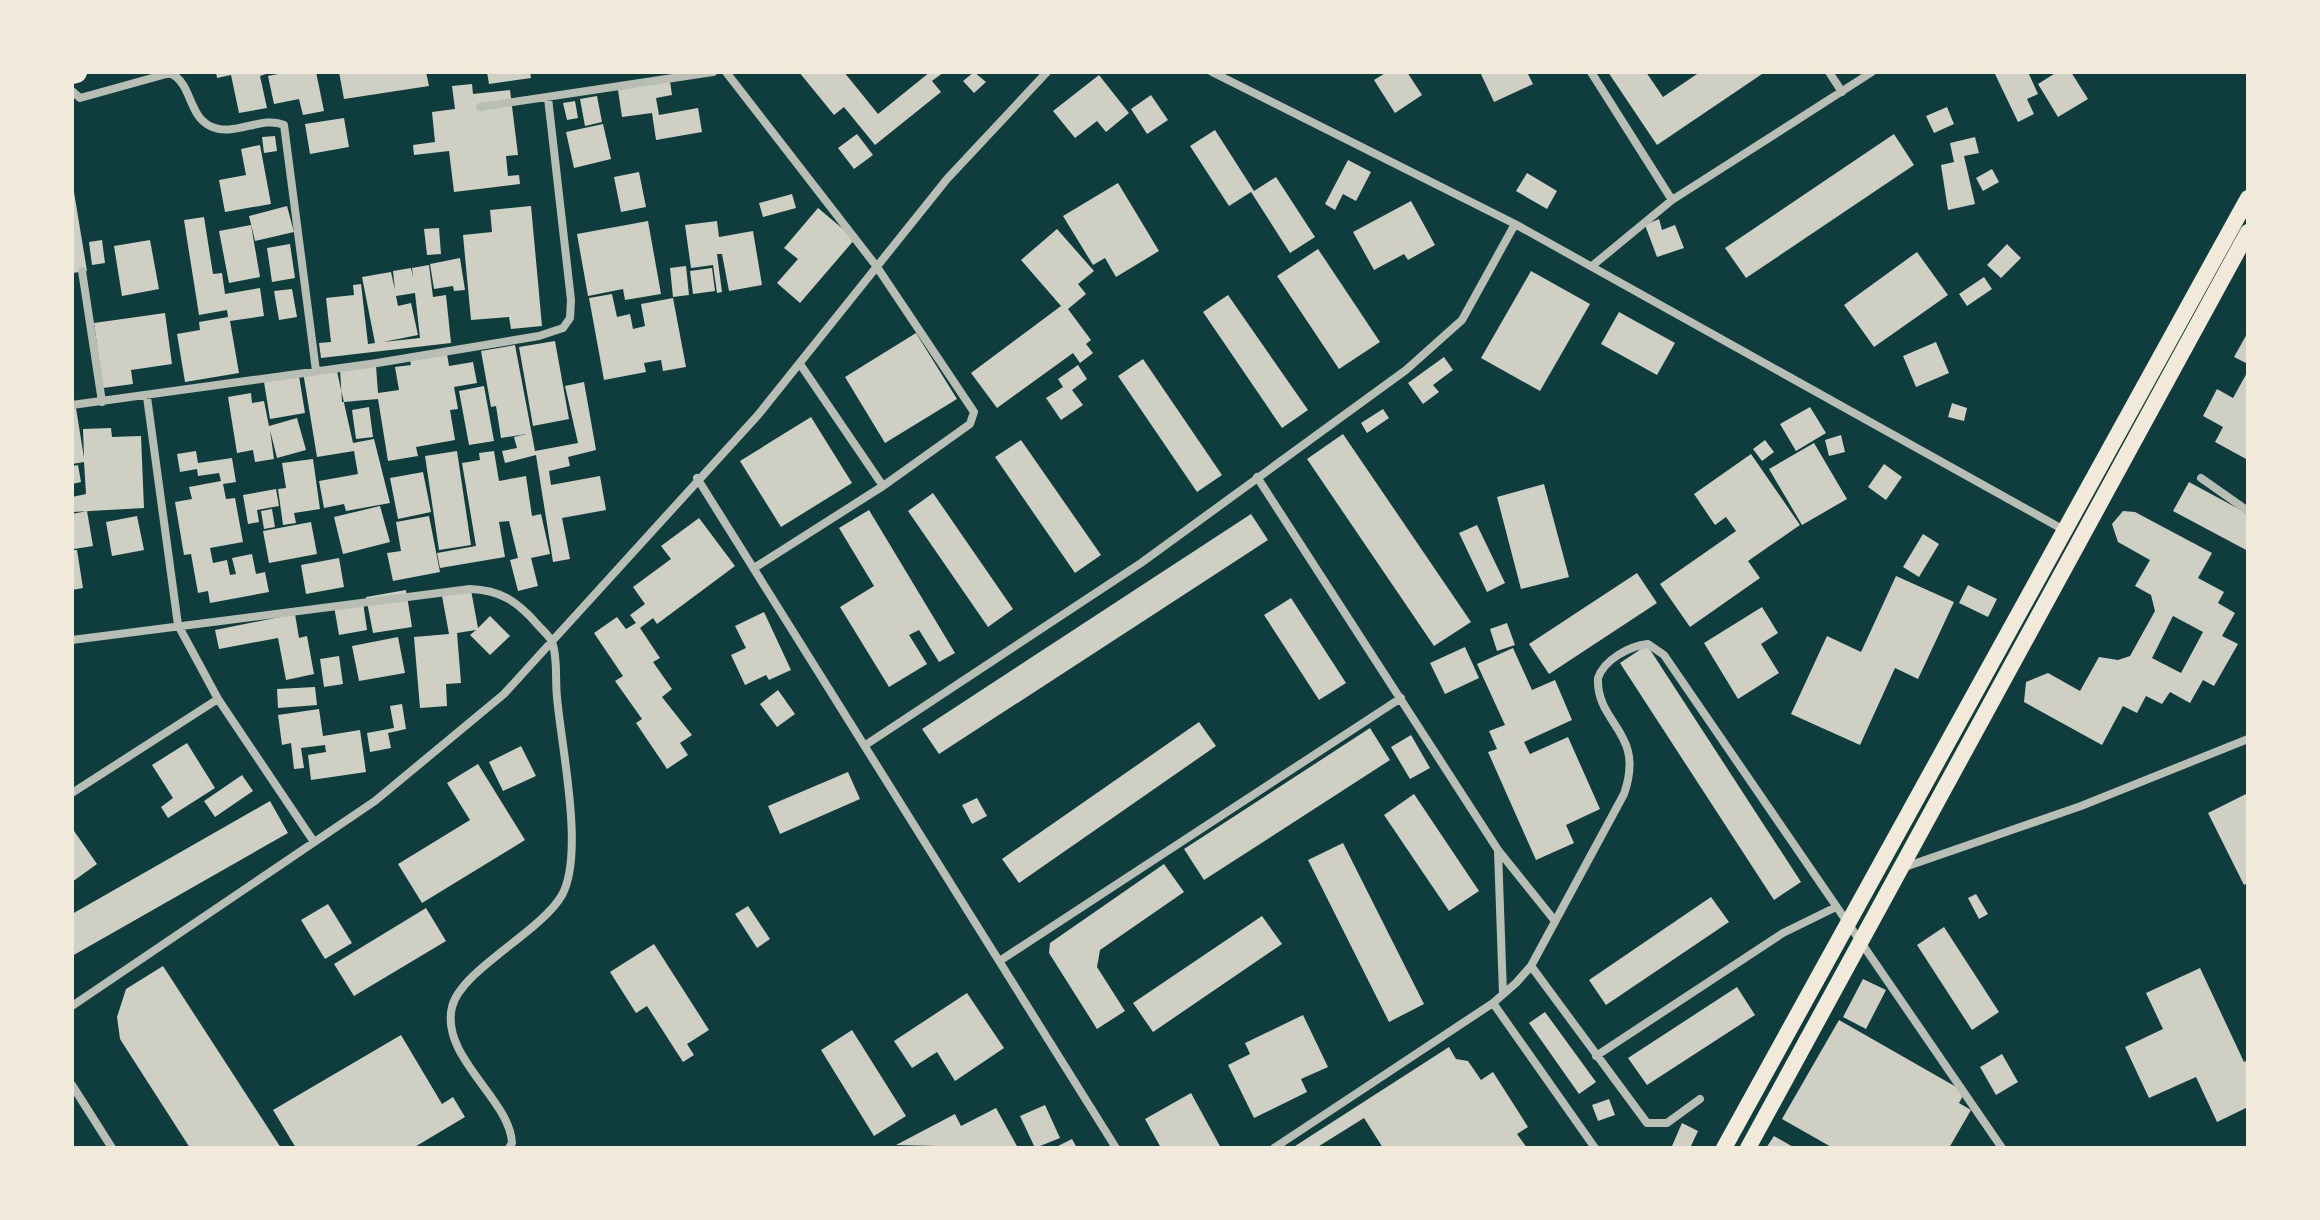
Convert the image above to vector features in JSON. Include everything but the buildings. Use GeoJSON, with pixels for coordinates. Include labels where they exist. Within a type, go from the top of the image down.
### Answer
{"type":"FeatureCollection","features":[{"type":"Feature","properties":{"kind":"main road"},"geometry":{"type":"LineString","coordinates":[[1724,1148],[2248,198]]}},
{"type":"Feature","properties":{"kind":"main road"},"geometry":{"type":"LineString","coordinates":[[1748,1148],[2248,232]]}},
{"type":"Feature","properties":{"kind":"street"},"geometry":{"type":"LineString","coordinates":[[480,107],[713,72]]}},
{"type":"Feature","properties":{"kind":"street"},"geometry":{"type":"LineString","coordinates":[[726,72],[877,267],[974,412],[970,424],[883,486],[754,568]]}},
{"type":"Feature","properties":{"kind":"street"},"geometry":{"type":"LineString","coordinates":[[72,1006],[314,842],[439,750],[504,694],[800,364],[947,179],[1047,72]]}},
{"type":"Feature","properties":{"kind":"street"},"geometry":{"type":"LineString","coordinates":[[1212,72],[1515,224],[2064,530]]}},
{"type":"Feature","properties":{"kind":"street"},"geometry":{"type":"LineString","coordinates":[[1591,72],[1672,200]]}},
{"type":"Feature","properties":{"kind":"street"},"geometry":{"type":"LineString","coordinates":[[1829,72],[1842,92]]}},
{"type":"Feature","properties":{"kind":"street"},"geometry":{"type":"LineString","coordinates":[[1592,266],[1672,200],[1872,72]]}},
{"type":"Feature","properties":{"kind":"street"},"geometry":{"type":"LineString","coordinates":[[72,91],[80,98],[96,96],[170,73],[180,78],[199,118],[210,127],[221,130],[273,123],[284,125],[316,371]]}},
{"type":"Feature","properties":{"kind":"street"},"geometry":{"type":"LineString","coordinates":[[72,405],[147,397],[514,340],[563,328],[570,318],[571,300],[548,98]]}},
{"type":"Feature","properties":{"kind":"street"},"geometry":{"type":"LineString","coordinates":[[867,744],[1141,563],[1364,402],[1454,329],[1467,312],[1515,224]]}},
{"type":"Feature","properties":{"kind":"street"},"geometry":{"type":"LineString","coordinates":[[82,271],[102,402]]}},
{"type":"Feature","properties":{"kind":"street"},"geometry":{"type":"LineString","coordinates":[[800,364],[883,486]]}},
{"type":"Feature","properties":{"kind":"street"},"geometry":{"type":"LineString","coordinates":[[147,397],[178,625],[218,699],[314,842]]}},
{"type":"Feature","properties":{"kind":"street"},"geometry":{"type":"LineString","coordinates":[[1257,477],[1498,850],[1555,921]]}},
{"type":"Feature","properties":{"kind":"street"},"geometry":{"type":"LineString","coordinates":[[697,478],[867,744],[1116,1148]]}},
{"type":"Feature","properties":{"kind":"street"},"geometry":{"type":"LineString","coordinates":[[2201,478],[2248,511]]}},
{"type":"Feature","properties":{"kind":"street"},"geometry":{"type":"LineString","coordinates":[[72,640],[470,589],[491,589],[524,609],[552,642],[570,815],[569,879],[560,898],[544,916],[466,984],[452,1006],[452,1029],[469,1067],[509,1128],[512,1143],[509,1148]]}},
{"type":"Feature","properties":{"kind":"street"},"geometry":{"type":"LineString","coordinates":[[1274,1148],[1493,1003],[1531,966],[1630,775],[1631,757],[1625,737],[1600,696],[1598,678],[1607,663],[1630,649],[1648,644],[1664,655],[1997,1147]]}},
{"type":"Feature","properties":{"kind":"street"},"geometry":{"type":"LineString","coordinates":[[1001,960],[1401,698]]}},
{"type":"Feature","properties":{"kind":"street"},"geometry":{"type":"LineString","coordinates":[[72,793],[218,699]]}},
{"type":"Feature","properties":{"kind":"street"},"geometry":{"type":"LineString","coordinates":[[1901,869],[2081,806],[2248,739]]}},
{"type":"Feature","properties":{"kind":"street"},"geometry":{"type":"LineString","coordinates":[[1498,850],[1503,994]]}},
{"type":"Feature","properties":{"kind":"street"},"geometry":{"type":"LineString","coordinates":[[1596,1056],[1783,933],[1834,908]]}},
{"type":"Feature","properties":{"kind":"street"},"geometry":{"type":"LineString","coordinates":[[1531,966],[1647,1123],[1667,1123],[1700,1099]]}},
{"type":"Feature","properties":{"kind":"street"},"geometry":{"type":"LineString","coordinates":[[1493,1003],[1595,1148]]}},
{"type":"Feature","properties":{"kind":"street"},"geometry":{"type":"LineString","coordinates":[[72,1085],[112,1148]]}}]}
